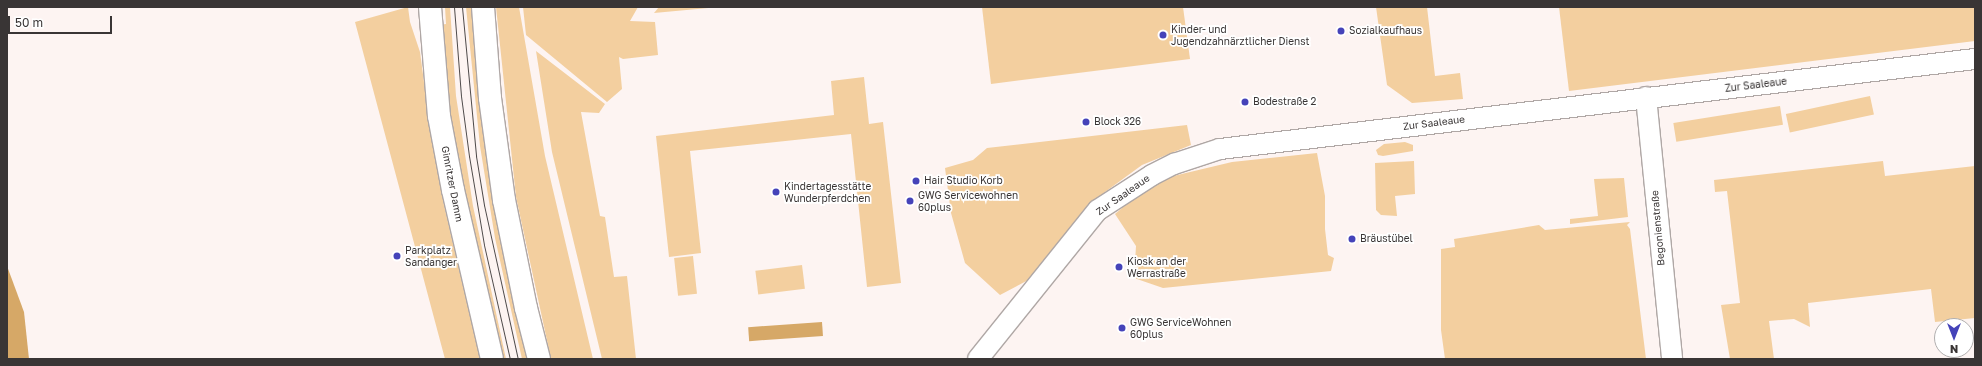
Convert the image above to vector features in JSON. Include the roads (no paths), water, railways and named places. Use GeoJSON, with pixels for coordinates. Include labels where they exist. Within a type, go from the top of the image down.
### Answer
{"type":"FeatureCollection","features":[{"type":"Feature","properties":{"kind":"main road","name":"Gimritzer Damm"},"geometry":{"type":"LineString","coordinates":[[430,7],[433,63],[442,130],[453,190],[492,359]]}},
{"type":"Feature","properties":{"kind":"main road"},"geometry":{"type":"LineString","coordinates":[[483,7],[490,98],[504,200],[538,359]]}},
{"type":"Feature","properties":{"kind":"street","name":"Zur Saaleaue"},"geometry":{"type":"LineString","coordinates":[[978,359],[1098,210],[1130,188],[1174,164],[1220,149],[1646,97],[1975,59]]}},
{"type":"Feature","properties":{"kind":"street","name":"Begonienstraße"},"geometry":{"type":"LineString","coordinates":[[1646,97],[1672,359]]}},
{"type":"Feature","properties":{"kind":"tram line"},"geometry":{"type":"LineString","coordinates":[[454,7],[461,96],[469,156],[484,245],[510,359]]}},
{"type":"Feature","properties":{"kind":"tram line"},"geometry":{"type":"LineString","coordinates":[[462,7],[476,156],[484,205],[518,359]]}},
{"type":"Feature","properties":{"kind":"place","name":"Sozialkaufhaus"},"geometry":{"type":"Point","coordinates":[1341,31]}},
{"type":"Feature","properties":{"kind":"place","name":"Kinder- und Jugendzahnärztlicher Dienst"},"geometry":{"type":"Point","coordinates":[1163,35]}},
{"type":"Feature","properties":{"kind":"place","name":"Bodestraße 2"},"geometry":{"type":"Point","coordinates":[1245,102]}},
{"type":"Feature","properties":{"kind":"place","name":"Block 326"},"geometry":{"type":"Point","coordinates":[1086,122]}},
{"type":"Feature","properties":{"kind":"place","name":"Hair Studio Korb"},"geometry":{"type":"Point","coordinates":[916,181]}},
{"type":"Feature","properties":{"kind":"place","name":"Kindertagesstätte Wunderpferdchen"},"geometry":{"type":"Point","coordinates":[776,192]}},
{"type":"Feature","properties":{"kind":"place","name":"GWG Servicewohnen 60plus"},"geometry":{"type":"Point","coordinates":[910,201]}},
{"type":"Feature","properties":{"kind":"place","name":"Bräustübel"},"geometry":{"type":"Point","coordinates":[1352,239]}},
{"type":"Feature","properties":{"kind":"place","name":"Parkplatz Sandanger"},"geometry":{"type":"Point","coordinates":[397,256]}},
{"type":"Feature","properties":{"kind":"place","name":"Kiosk an der Werrastraße"},"geometry":{"type":"Point","coordinates":[1119,267]}},
{"type":"Feature","properties":{"kind":"place","name":"GWG ServiceWohnen 60plus"},"geometry":{"type":"Point","coordinates":[1122,328]}}]}
